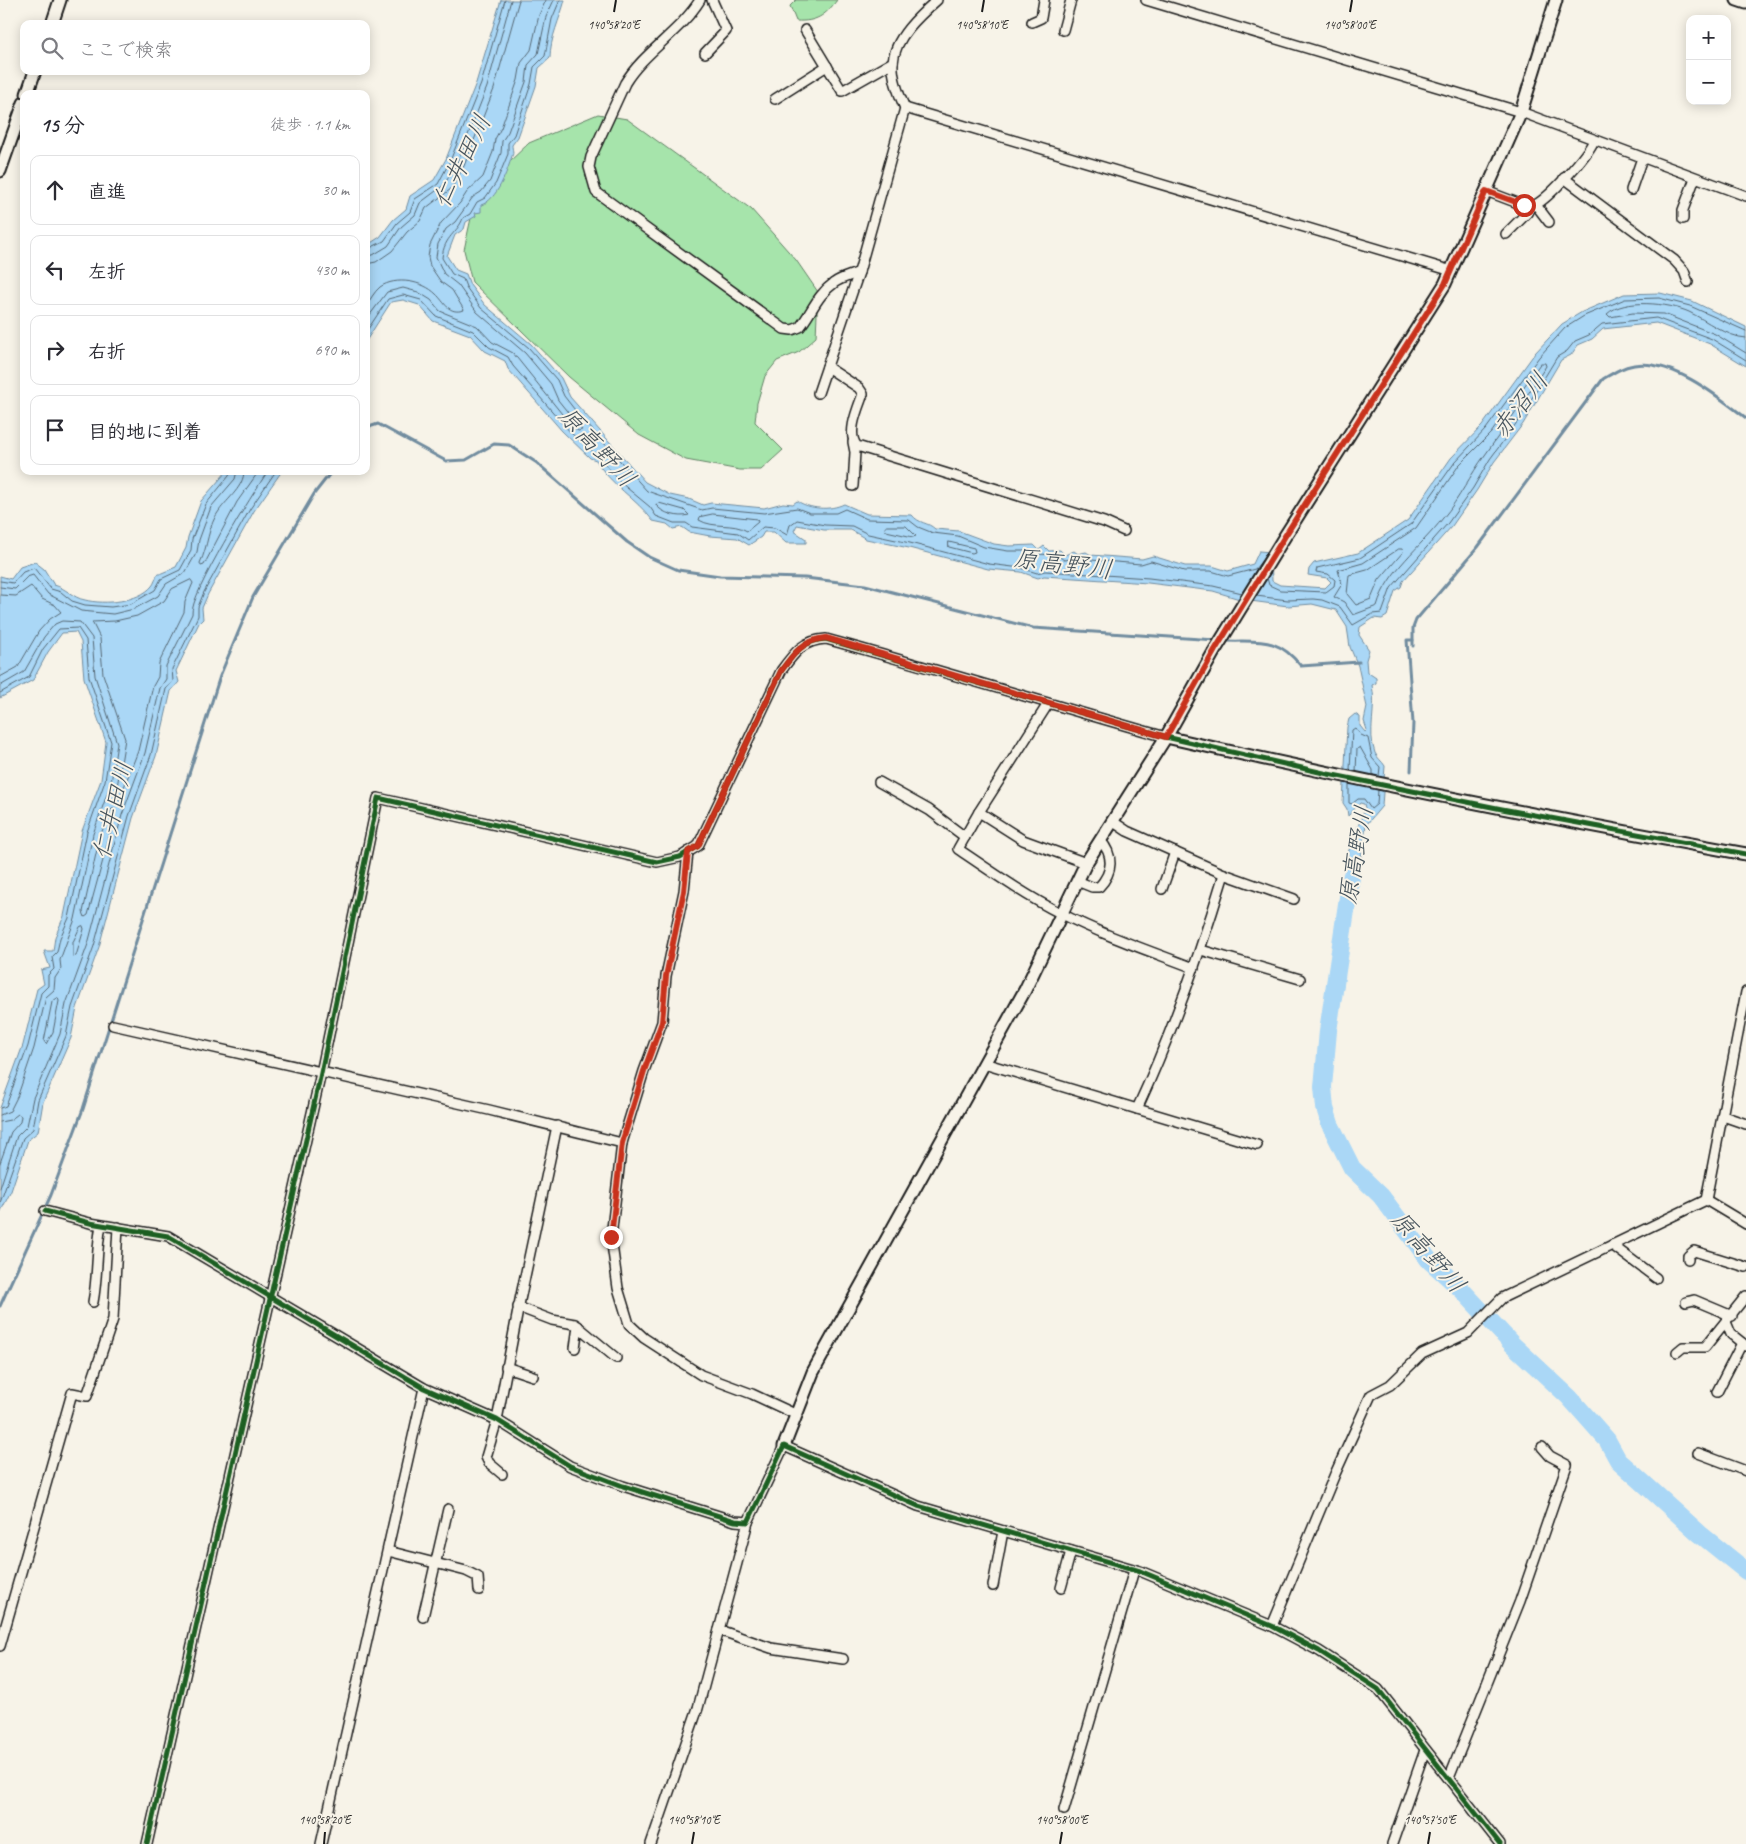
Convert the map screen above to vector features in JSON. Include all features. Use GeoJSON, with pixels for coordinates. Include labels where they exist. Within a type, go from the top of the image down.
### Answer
{"type":"FeatureCollection","features":[{"type":"Feature","properties":{"kind":"street"},"geometry":{"type":"LineString","coordinates":[[53,20],[60,0]]}},
{"type":"Feature","properties":{"kind":"street"},"geometry":{"type":"LineString","coordinates":[[700,0],[662,44],[630,75],[625,83],[588,167],[596,192],[784,329],[800,328],[817,300],[827,288],[843,277],[859,272]]}},
{"type":"Feature","properties":{"kind":"street"},"geometry":{"type":"LineString","coordinates":[[706,54],[726,31],[712,0]]}},
{"type":"Feature","properties":{"kind":"street"},"geometry":{"type":"LineString","coordinates":[[818,394],[859,272],[905,108],[898,91],[893,62],[906,32],[916,19],[937,0]]}},
{"type":"Feature","properties":{"kind":"street"},"geometry":{"type":"LineString","coordinates":[[1032,22],[1041,18],[1044,0]]}},
{"type":"Feature","properties":{"kind":"street"},"geometry":{"type":"LineString","coordinates":[[1062,30],[1071,0]]}},
{"type":"Feature","properties":{"kind":"street"},"geometry":{"type":"LineString","coordinates":[[1146,0],[1521,112],[1746,196]]}},
{"type":"Feature","properties":{"kind":"street"},"geometry":{"type":"LineString","coordinates":[[651,1844],[698,1708],[718,1630],[726,1612],[748,1522],[784,1446],[813,1372],[1025,990],[1086,863],[1166,737],[1215,650],[1285,536],[1366,411],[1452,271],[1521,112],[1556,0]]}},
{"type":"Feature","properties":{"kind":"street"},"geometry":{"type":"LineString","coordinates":[[1737,0],[1746,3]]}},
{"type":"Feature","properties":{"kind":"street"},"geometry":{"type":"LineString","coordinates":[[805,30],[842,91],[893,62]]}},
{"type":"Feature","properties":{"kind":"street"},"geometry":{"type":"LineString","coordinates":[[775,99],[827,66]]}},
{"type":"Feature","properties":{"kind":"street"},"geometry":{"type":"LineString","coordinates":[[28,90],[34,75]]}},
{"type":"Feature","properties":{"kind":"street"},"geometry":{"type":"LineString","coordinates":[[905,108],[1452,271]]}},
{"type":"Feature","properties":{"kind":"street"},"geometry":{"type":"LineString","coordinates":[[0,171],[20,114]]}},
{"type":"Feature","properties":{"kind":"street"},"geometry":{"type":"LineString","coordinates":[[1506,234],[1564,178],[1594,140]]}},
{"type":"Feature","properties":{"kind":"street"},"geometry":{"type":"LineString","coordinates":[[1631,190],[1642,158]]}},
{"type":"Feature","properties":{"kind":"street"},"geometry":{"type":"LineString","coordinates":[[1564,178],[1674,260],[1684,271],[1688,282]]}},
{"type":"Feature","properties":{"kind":"street"},"geometry":{"type":"LineString","coordinates":[[1683,219],[1683,210],[1695,178]]}},
{"type":"Feature","properties":{"kind":"street"},"geometry":{"type":"LineString","coordinates":[[1486,191],[1533,206],[1549,222]]}},
{"type":"Feature","properties":{"kind":"street"},"geometry":{"type":"LineString","coordinates":[[827,367],[859,388],[862,394],[852,434],[855,452],[853,486]]}},
{"type":"Feature","properties":{"kind":"street"},"geometry":{"type":"LineString","coordinates":[[852,442],[857,446],[1104,522],[1124,531]]}},
{"type":"Feature","properties":{"kind":"street"},"geometry":{"type":"LineString","coordinates":[[147,1844],[269,1296],[321,1073],[378,798],[657,862],[680,858],[698,846],[781,671],[801,646],[813,639],[826,638],[1166,737],[1328,774],[1563,821],[1746,854]]}},
{"type":"Feature","properties":{"kind":"street"},"geometry":{"type":"LineString","coordinates":[[1048,704],[979,812],[958,849],[1021,892],[1061,914],[1096,930],[1194,968]]}},
{"type":"Feature","properties":{"kind":"street"},"geometry":{"type":"LineString","coordinates":[[879,782],[929,810],[965,838]]}},
{"type":"Feature","properties":{"kind":"street"},"geometry":{"type":"LineString","coordinates":[[979,812],[1023,840],[1086,863]]}},
{"type":"Feature","properties":{"kind":"street"},"geometry":{"type":"LineString","coordinates":[[1112,821],[1127,831],[1224,874],[1294,899]]}},
{"type":"Feature","properties":{"kind":"street"},"geometry":{"type":"LineString","coordinates":[[1077,881],[1092,887],[1099,887],[1110,870],[1112,864],[1109,852],[1100,840]]}},
{"type":"Feature","properties":{"kind":"street"},"geometry":{"type":"LineString","coordinates":[[688,852],[684,891],[666,976],[662,1022],[644,1071],[622,1143],[611,1237],[618,1288],[629,1324],[644,1338],[701,1375],[752,1394],[795,1414]]}},
{"type":"Feature","properties":{"kind":"street"},"geometry":{"type":"LineString","coordinates":[[1162,889],[1175,852]]}},
{"type":"Feature","properties":{"kind":"street"},"geometry":{"type":"LineString","coordinates":[[1137,1109],[1160,1059],[1201,950],[1224,874]]}},
{"type":"Feature","properties":{"kind":"street"},"geometry":{"type":"LineString","coordinates":[[1201,950],[1300,979]]}},
{"type":"Feature","properties":{"kind":"street"},"geometry":{"type":"LineString","coordinates":[[1706,1200],[1743,1028],[1746,992]]}},
{"type":"Feature","properties":{"kind":"street"},"geometry":{"type":"LineString","coordinates":[[113,1025],[557,1126],[622,1143]]}},
{"type":"Feature","properties":{"kind":"street"},"geometry":{"type":"LineString","coordinates":[[984,1063],[1257,1145]]}},
{"type":"Feature","properties":{"kind":"street"},"geometry":{"type":"LineString","coordinates":[[1723,1116],[1746,1124]]}},
{"type":"Feature","properties":{"kind":"street"},"geometry":{"type":"LineString","coordinates":[[502,1474],[486,1460],[497,1420],[518,1307],[557,1126]]}},
{"type":"Feature","properties":{"kind":"street"},"geometry":{"type":"LineString","coordinates":[[1706,1200],[1746,1224]]}},
{"type":"Feature","properties":{"kind":"street"},"geometry":{"type":"LineString","coordinates":[[1272,1626],[1335,1474],[1371,1395],[1390,1385],[1422,1354],[1468,1333],[1502,1298],[1706,1200]]}},
{"type":"Feature","properties":{"kind":"street"},"geometry":{"type":"LineString","coordinates":[[45,1211],[101,1224],[168,1236],[424,1388],[497,1420],[570,1466],[624,1486],[735,1521],[748,1522]]}},
{"type":"Feature","properties":{"kind":"street"},"geometry":{"type":"LineString","coordinates":[[93,1302],[98,1276],[97,1246],[101,1224]]}},
{"type":"Feature","properties":{"kind":"street"},"geometry":{"type":"LineString","coordinates":[[0,1646],[72,1393],[88,1396],[113,1319],[118,1227]]}},
{"type":"Feature","properties":{"kind":"street"},"geometry":{"type":"LineString","coordinates":[[1612,1245],[1656,1278]]}},
{"type":"Feature","properties":{"kind":"street"},"geometry":{"type":"LineString","coordinates":[[1688,1259],[1694,1251],[1746,1267]]}},
{"type":"Feature","properties":{"kind":"street"},"geometry":{"type":"LineString","coordinates":[[1677,1352],[1683,1347],[1705,1347],[1746,1296]]}},
{"type":"Feature","properties":{"kind":"street"},"geometry":{"type":"LineString","coordinates":[[1686,1302],[1694,1300],[1729,1319]]}},
{"type":"Feature","properties":{"kind":"street"},"geometry":{"type":"LineString","coordinates":[[518,1307],[552,1320],[571,1322],[616,1358]]}},
{"type":"Feature","properties":{"kind":"street"},"geometry":{"type":"LineString","coordinates":[[1716,1392],[1744,1344],[1731,1334],[1729,1319]]}},
{"type":"Feature","properties":{"kind":"street"},"geometry":{"type":"LineString","coordinates":[[574,1348],[578,1326]]}},
{"type":"Feature","properties":{"kind":"street"},"geometry":{"type":"LineString","coordinates":[[506,1367],[533,1376]]}},
{"type":"Feature","properties":{"kind":"street"},"geometry":{"type":"LineString","coordinates":[[321,1844],[424,1388]]}},
{"type":"Feature","properties":{"kind":"street"},"geometry":{"type":"LineString","coordinates":[[784,1446],[918,1506],[1134,1570],[1272,1626],[1320,1651],[1378,1689],[1500,1844]]}},
{"type":"Feature","properties":{"kind":"street"},"geometry":{"type":"LineString","coordinates":[[1449,1778],[1520,1601],[1567,1466],[1550,1456],[1542,1447]]}},
{"type":"Feature","properties":{"kind":"street"},"geometry":{"type":"LineString","coordinates":[[1698,1454],[1746,1471]]}},
{"type":"Feature","properties":{"kind":"street"},"geometry":{"type":"LineString","coordinates":[[423,1618],[448,1510]]}},
{"type":"Feature","properties":{"kind":"street"},"geometry":{"type":"LineString","coordinates":[[993,1586],[1003,1531]]}},
{"type":"Feature","properties":{"kind":"street"},"geometry":{"type":"LineString","coordinates":[[388,1551],[436,1562],[474,1575],[478,1577],[479,1590]]}},
{"type":"Feature","properties":{"kind":"street"},"geometry":{"type":"LineString","coordinates":[[1061,1588],[1071,1551]]}},
{"type":"Feature","properties":{"kind":"street"},"geometry":{"type":"LineString","coordinates":[[1064,1810],[1134,1570]]}},
{"type":"Feature","properties":{"kind":"street"},"geometry":{"type":"LineString","coordinates":[[718,1630],[771,1648],[843,1659]]}},
{"type":"Feature","properties":{"kind":"street"},"geometry":{"type":"LineString","coordinates":[[1392,1844],[1425,1750]]}},
{"type":"Feature","properties":{"kind":"green space"},"geometry":{"type":"Polygon","coordinates":[[[796,0],[837,0],[820,17],[796,21],[790,6],[796,0]]]}},
{"type":"Feature","properties":{"kind":"green space"},"geometry":{"type":"Polygon","coordinates":[[[598,114],[627,119],[751,209],[796,260],[818,292],[816,337],[799,352],[777,361],[765,376],[757,403],[755,422],[783,450],[761,470],[740,470],[686,460],[639,435],[569,377],[472,282],[464,250],[471,218],[487,183],[529,143],[598,114]]]}},
{"type":"Feature","properties":{"kind":"water"},"geometry":{"type":"Polygon","coordinates":[[[501,0],[565,0],[553,36],[550,58],[539,68],[536,86],[518,137],[512,145],[513,155],[504,177],[497,192],[481,205],[481,212],[475,213],[476,216],[466,222],[464,229],[455,235],[447,256],[456,270],[466,274],[470,285],[485,305],[531,344],[561,378],[570,397],[645,482],[670,495],[689,499],[703,505],[711,503],[764,508],[783,503],[793,504],[797,501],[814,507],[832,508],[844,504],[867,514],[912,515],[935,529],[959,531],[994,544],[1009,546],[1034,545],[1039,550],[1044,546],[1049,551],[1060,550],[1065,555],[1074,551],[1078,554],[1086,552],[1091,555],[1142,559],[1153,556],[1185,566],[1212,566],[1228,571],[1253,564],[1259,551],[1271,552],[1272,581],[1280,585],[1325,588],[1331,582],[1327,578],[1308,575],[1309,569],[1314,563],[1358,553],[1408,520],[1451,458],[1482,426],[1535,353],[1562,324],[1582,312],[1624,294],[1660,293],[1692,301],[1746,327],[1746,366],[1710,344],[1656,323],[1603,329],[1592,339],[1578,345],[1571,355],[1561,360],[1523,424],[1494,462],[1452,526],[1403,581],[1401,587],[1395,591],[1387,616],[1382,619],[1374,618],[1360,627],[1359,635],[1369,650],[1366,660],[1367,672],[1376,678],[1376,683],[1372,685],[1373,745],[1376,755],[1385,766],[1382,806],[1366,825],[1361,858],[1352,881],[1349,912],[1345,877],[1346,858],[1365,808],[1364,804],[1360,803],[1348,816],[1347,809],[1343,803],[1347,727],[1349,719],[1355,714],[1360,717],[1360,726],[1365,732],[1367,730],[1364,721],[1367,707],[1358,666],[1350,647],[1347,627],[1336,610],[1312,604],[1288,606],[1243,600],[1213,591],[1148,583],[1044,576],[1038,578],[1021,572],[988,569],[909,548],[866,539],[851,530],[824,530],[797,525],[794,531],[806,539],[806,543],[786,543],[774,532],[764,532],[761,537],[749,545],[737,538],[689,532],[682,527],[673,529],[667,524],[653,521],[639,505],[608,477],[596,460],[590,458],[562,431],[508,369],[505,361],[485,351],[470,335],[433,321],[419,305],[403,300],[391,302],[370,335],[370,243],[380,237],[393,220],[406,209],[410,196],[434,180],[446,159],[476,83],[501,0]]]}},
{"type":"Feature","properties":{"kind":"water","name":"仁井田川"},"geometry":{"type":"Polygon","coordinates":[[[224,475],[279,475],[254,511],[208,594],[202,608],[203,619],[199,623],[176,671],[179,682],[171,691],[156,756],[133,818],[99,947],[77,1008],[71,1038],[43,1102],[38,1132],[28,1140],[11,1191],[0,1213],[0,1108],[23,1045],[37,989],[44,984],[41,970],[50,968],[44,951],[53,951],[55,937],[64,916],[82,831],[101,780],[106,742],[84,678],[81,642],[76,632],[62,633],[48,652],[33,680],[0,698],[0,576],[11,579],[20,567],[35,562],[44,569],[54,585],[81,599],[111,602],[139,596],[152,586],[157,575],[176,567],[186,548],[201,501],[224,475]]]}},
{"type":"Feature","properties":{"kind":"waterway"},"geometry":{"type":"LineString","coordinates":[[1413,646],[1413,628],[1416,620],[1478,547],[1603,379],[1634,365],[1648,364],[1663,367],[1694,381],[1746,418]]}},
{"type":"Feature","properties":{"kind":"waterway"},"geometry":{"type":"LineString","coordinates":[[370,427],[378,424],[446,461],[466,460],[494,444],[509,445],[537,463],[627,542],[649,557],[678,570],[720,576],[805,578],[865,585],[1033,628],[1216,640]]}},
{"type":"Feature","properties":{"kind":"waterway"},"geometry":{"type":"LineString","coordinates":[[0,1306],[51,1195],[83,1109],[220,676],[253,597],[314,494],[329,475]]}},
{"type":"Feature","properties":{"kind":"waterway"},"geometry":{"type":"LineString","coordinates":[[1411,771],[1413,723],[1407,640],[1413,640]]}},
{"type":"Feature","properties":{"kind":"waterway"},"geometry":{"type":"LineString","coordinates":[[1225,641],[1258,641],[1276,645],[1292,656],[1301,666],[1359,662]]}},
{"type":"Feature","properties":{"kind":"waterway","name":"原高野川"},"geometry":{"type":"LineString","coordinates":[[1351,877],[1328,1031],[1323,1087],[1325,1108],[1330,1124],[1352,1168],[1381,1196],[1429,1260],[1461,1289],[1512,1344],[1569,1397],[1607,1440],[1618,1460],[1700,1534],[1746,1571]]}},
{"type":"Feature","properties":{"kind":"cycle path"},"geometry":{"type":"LineString","coordinates":[[147,1844],[321,1073],[378,798],[657,862],[680,857],[698,846],[781,671],[795,653],[805,645],[826,639],[1166,737],[1328,774],[1502,809],[1746,854]]}},
{"type":"Feature","properties":{"kind":"cycle path"},"geometry":{"type":"LineString","coordinates":[[45,1211],[90,1223],[168,1236],[424,1388],[497,1420],[570,1466],[623,1486],[735,1521],[748,1522],[784,1446],[918,1506],[1140,1571],[1272,1626],[1319,1651],[1378,1689],[1500,1844]]}},
{"type":"Feature","properties":{"kind":"route"},"geometry":{"type":"LineString","coordinates":[[611,1237],[611,1218],[622,1143],[644,1071],[664,1015],[666,976],[684,891],[688,852],[698,846],[781,671],[791,657],[801,646],[813,639],[826,638],[1166,737],[1215,650],[1285,536],[1361,420],[1445,284],[1486,191],[1524,205]]}},
{"type":"Feature","properties":{"kind":"water label","name":"赤沼川"},"geometry":{"type":"Point","coordinates":[1520,405]}}]}
